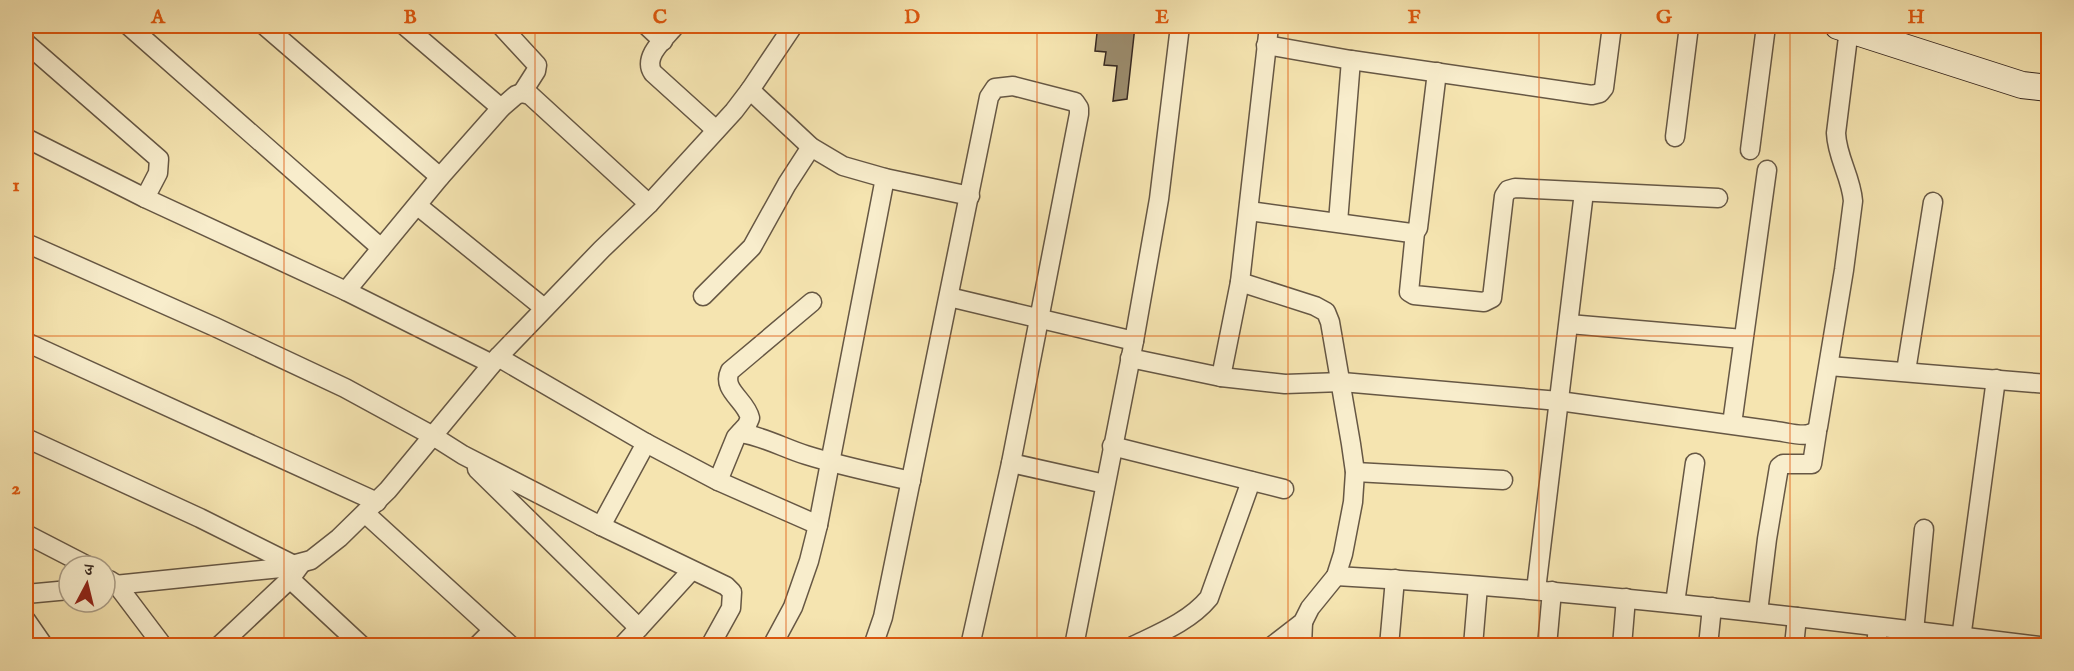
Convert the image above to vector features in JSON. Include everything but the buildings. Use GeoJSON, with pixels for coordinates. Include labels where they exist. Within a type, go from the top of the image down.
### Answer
{"type":"FeatureCollection","features":[{"type":"Feature","properties":{"kind":"street"},"geometry":{"type":"LineString","coordinates":[[129,26],[381,248]]}},
{"type":"Feature","properties":{"kind":"street"},"geometry":{"type":"LineString","coordinates":[[264,26],[440,177]]}},
{"type":"Feature","properties":{"kind":"street"},"geometry":{"type":"LineString","coordinates":[[405,26],[501,108]]}},
{"type":"Feature","properties":{"kind":"street"},"geometry":{"type":"LineString","coordinates":[[501,26],[537,65],[536,71],[522,93]]}},
{"type":"Feature","properties":{"kind":"street"},"geometry":{"type":"LineString","coordinates":[[647,26],[663,40]]}},
{"type":"Feature","properties":{"kind":"street"},"geometry":{"type":"LineString","coordinates":[[675,26],[649,60],[648,67],[716,130]]}},
{"type":"Feature","properties":{"kind":"street"},"geometry":{"type":"LineString","coordinates":[[219,645],[295,569],[311,560],[371,508],[495,361],[544,308],[649,204],[716,130],[750,90],[793,26]]}},
{"type":"Feature","properties":{"kind":"street"},"geometry":{"type":"LineString","coordinates":[[1074,645],[1159,199],[1180,26]]}},
{"type":"Feature","properties":{"kind":"street"},"geometry":{"type":"LineString","coordinates":[[1221,377],[1240,282],[1269,26]]}},
{"type":"Feature","properties":{"kind":"street"},"geometry":{"type":"LineString","coordinates":[[1266,45],[1351,60],[1592,95],[1600,93],[1604,88],[1612,26]]}},
{"type":"Feature","properties":{"kind":"street"},"geometry":{"type":"LineString","coordinates":[[1675,137],[1689,26]]}},
{"type":"Feature","properties":{"kind":"street"},"geometry":{"type":"LineString","coordinates":[[1750,150],[1766,26]]}},
{"type":"Feature","properties":{"kind":"street"},"geometry":{"type":"LineString","coordinates":[[1758,612],[1779,467],[1783,464],[1812,464],[1853,201],[1851,182],[1836,147],[1843,27],[2022,85],[2049,88]]}},
{"type":"Feature","properties":{"kind":"street"},"geometry":{"type":"LineString","coordinates":[[26,42],[159,159],[158,173],[145,198]]}},
{"type":"Feature","properties":{"kind":"street"},"geometry":{"type":"LineString","coordinates":[[1338,222],[1351,60]]}},
{"type":"Feature","properties":{"kind":"street"},"geometry":{"type":"LineString","coordinates":[[1437,72],[1418,228],[1415,232],[1409,292],[1414,295],[1490,301],[1504,196],[1508,190],[1515,188],[1718,198]]}},
{"type":"Feature","properties":{"kind":"street"},"geometry":{"type":"LineString","coordinates":[[873,645],[883,617],[989,97],[995,88],[1013,86],[1075,102],[1079,108],[1079,114],[1011,463],[970,645]]}},
{"type":"Feature","properties":{"kind":"street"},"geometry":{"type":"LineString","coordinates":[[750,90],[811,147],[843,166],[885,178],[970,196]]}},
{"type":"Feature","properties":{"kind":"street"},"geometry":{"type":"LineString","coordinates":[[346,291],[440,177],[501,108],[516,95],[522,93],[530,95],[649,204]]}},
{"type":"Feature","properties":{"kind":"street"},"geometry":{"type":"LineString","coordinates":[[26,138],[145,198],[495,361],[718,481],[818,525]]}},
{"type":"Feature","properties":{"kind":"street"},"geometry":{"type":"LineString","coordinates":[[703,296],[752,247],[787,184],[811,147]]}},
{"type":"Feature","properties":{"kind":"street"},"geometry":{"type":"LineString","coordinates":[[1732,424],[1767,170]]}},
{"type":"Feature","properties":{"kind":"street"},"geometry":{"type":"LineString","coordinates":[[772,645],[793,607],[809,561],[818,525],[885,178]]}},
{"type":"Feature","properties":{"kind":"street"},"geometry":{"type":"LineString","coordinates":[[1547,645],[1544,590],[1559,401],[1584,192]]}},
{"type":"Feature","properties":{"kind":"street"},"geometry":{"type":"LineString","coordinates":[[1906,371],[1933,202]]}},
{"type":"Feature","properties":{"kind":"street"},"geometry":{"type":"LineString","coordinates":[[418,206],[544,308]]}},
{"type":"Feature","properties":{"kind":"street"},"geometry":{"type":"LineString","coordinates":[[1249,211],[1415,232]]}},
{"type":"Feature","properties":{"kind":"street"},"geometry":{"type":"LineString","coordinates":[[26,244],[215,327],[345,388],[463,455],[691,571],[726,586],[732,591],[731,608],[710,645]]}},
{"type":"Feature","properties":{"kind":"street"},"geometry":{"type":"LineString","coordinates":[[1240,282],[1315,306],[1326,312],[1342,382],[1355,472],[1348,532],[1336,576],[1310,609],[1303,622],[1272,645]]}},
{"type":"Feature","properties":{"kind":"street"},"geometry":{"type":"LineString","coordinates":[[949,297],[1038,319],[1221,377],[1285,384],[1342,382],[1559,401],[1808,435],[1817,432]]}},
{"type":"Feature","properties":{"kind":"street"},"geometry":{"type":"LineString","coordinates":[[718,481],[736,437],[747,425],[749,414],[728,385],[726,379],[730,371],[812,302]]}},
{"type":"Feature","properties":{"kind":"street"},"geometry":{"type":"LineString","coordinates":[[1569,324],[1743,339]]}},
{"type":"Feature","properties":{"kind":"street"},"geometry":{"type":"LineString","coordinates":[[26,342],[371,508],[493,630],[511,645]]}},
{"type":"Feature","properties":{"kind":"street"},"geometry":{"type":"LineString","coordinates":[[1829,366],[2049,384]]}},
{"type":"Feature","properties":{"kind":"street"},"geometry":{"type":"LineString","coordinates":[[1961,641],[1996,379]]}},
{"type":"Feature","properties":{"kind":"street"},"geometry":{"type":"LineString","coordinates":[[740,433],[830,463],[911,481]]}},
{"type":"Feature","properties":{"kind":"street"},"geometry":{"type":"LineString","coordinates":[[26,438],[200,518],[295,569],[362,645]]}},
{"type":"Feature","properties":{"kind":"street"},"geometry":{"type":"LineString","coordinates":[[601,526],[646,443]]}},
{"type":"Feature","properties":{"kind":"street"},"geometry":{"type":"LineString","coordinates":[[1113,446],[1284,489]]}},
{"type":"Feature","properties":{"kind":"street"},"geometry":{"type":"LineString","coordinates":[[463,455],[639,628]]}},
{"type":"Feature","properties":{"kind":"street"},"geometry":{"type":"LineString","coordinates":[[1011,463],[1105,484]]}},
{"type":"Feature","properties":{"kind":"street"},"geometry":{"type":"LineString","coordinates":[[1676,603],[1695,463]]}},
{"type":"Feature","properties":{"kind":"street"},"geometry":{"type":"LineString","coordinates":[[1355,472],[1503,480]]}},
{"type":"Feature","properties":{"kind":"street"},"geometry":{"type":"LineString","coordinates":[[1133,645],[1158,634],[1200,609],[1209,598],[1251,481]]}},
{"type":"Feature","properties":{"kind":"street"},"geometry":{"type":"LineString","coordinates":[[1914,631],[1924,529]]}},
{"type":"Feature","properties":{"kind":"street"},"geometry":{"type":"LineString","coordinates":[[26,534],[65,554]]}},
{"type":"Feature","properties":{"kind":"street"},"geometry":{"type":"LineString","coordinates":[[117,582],[295,569]]}},
{"type":"Feature","properties":{"kind":"street"},"geometry":{"type":"LineString","coordinates":[[622,645],[691,571]]}},
{"type":"Feature","properties":{"kind":"street"},"geometry":{"type":"LineString","coordinates":[[1336,576],[1626,598],[1914,631],[1961,641],[2038,645]]}},
{"type":"Feature","properties":{"kind":"street"},"geometry":{"type":"LineString","coordinates":[[1389,645],[1395,579]]}},
{"type":"Feature","properties":{"kind":"street"},"geometry":{"type":"LineString","coordinates":[[1473,645],[1478,586]]}},
{"type":"Feature","properties":{"kind":"street"},"geometry":{"type":"LineString","coordinates":[[26,594],[57,591]]}},
{"type":"Feature","properties":{"kind":"street"},"geometry":{"type":"LineString","coordinates":[[117,592],[163,645]]}},
{"type":"Feature","properties":{"kind":"street"},"geometry":{"type":"LineString","coordinates":[[1622,645],[1626,598]]}},
{"type":"Feature","properties":{"kind":"street"},"geometry":{"type":"LineString","coordinates":[[1708,645],[1712,607]]}},
{"type":"Feature","properties":{"kind":"street"},"geometry":{"type":"LineString","coordinates":[[1794,645],[1797,617]]}},
{"type":"Feature","properties":{"kind":"street"},"geometry":{"type":"LineString","coordinates":[[26,620],[44,645]]}},
{"type":"Feature","properties":{"kind":"street"},"geometry":{"type":"LineString","coordinates":[[1302,645],[1303,622]]}},
{"type":"Feature","properties":{"kind":"street"},"geometry":{"type":"LineString","coordinates":[[1876,645],[1878,627]]}},
{"type":"Feature","properties":{"kind":"street"},"geometry":{"type":"LineString","coordinates":[[477,645],[493,630]]}},
{"type":"Feature","properties":{"kind":"street"},"geometry":{"type":"LineString","coordinates":[[2047,645],[2049,635]]}}]}
